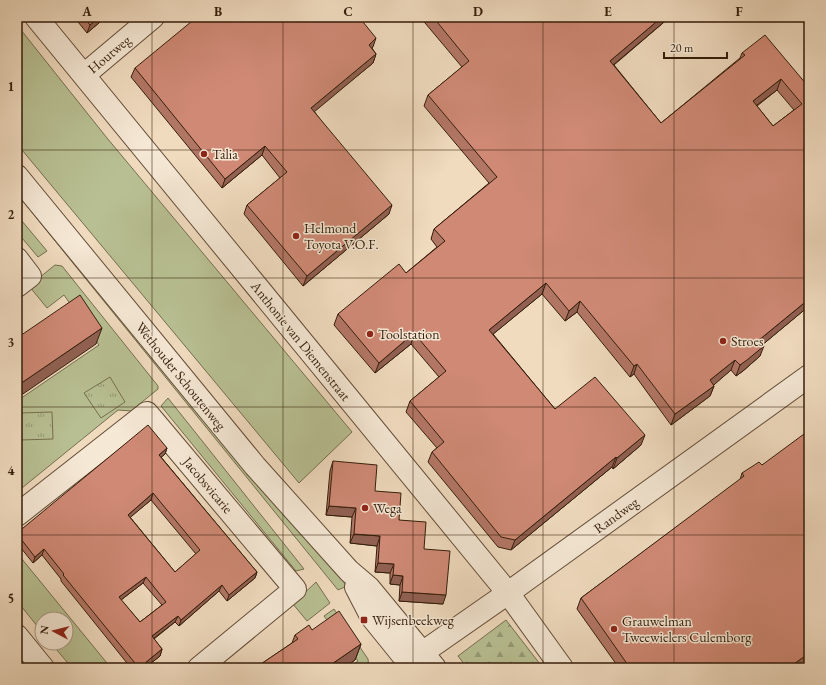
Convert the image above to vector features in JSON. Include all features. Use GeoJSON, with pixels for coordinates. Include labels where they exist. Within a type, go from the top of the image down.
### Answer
{"type":"FeatureCollection","features":[{"type":"Feature","properties":{"kind":"street","name":"Anthonie van Diemenstraat"},"geometry":{"type":"LineString","coordinates":[[36,17],[508,593],[562,668]]}},
{"type":"Feature","properties":{"kind":"street","name":"Houtweg"},"geometry":{"type":"LineString","coordinates":[[84,75],[153,17]]}},
{"type":"Feature","properties":{"kind":"street","name":"Wethouder Schoutenweg"},"geometry":{"type":"LineString","coordinates":[[17,176],[255,466],[349,571],[369,588],[417,664]]}},
{"type":"Feature","properties":{"kind":"street"},"geometry":{"type":"LineString","coordinates":[[17,259],[30,276],[17,286]]}},
{"type":"Feature","properties":{"kind":"street","name":"Randweg"},"geometry":{"type":"LineString","coordinates":[[417,664],[508,593],[806,385]]}},
{"type":"Feature","properties":{"kind":"street","name":"Jacobsvicarie"},"geometry":{"type":"LineString","coordinates":[[17,515],[147,413],[295,589],[199,668]]}},
{"type":"Feature","properties":{"kind":"street"},"geometry":{"type":"LineString","coordinates":[[17,636],[43,668]]}},
{"type":"Feature","properties":{"kind":"green space"},"geometry":{"type":"Polygon","coordinates":[[[17,25],[107,138],[352,432],[299,483],[17,144],[17,25]]]}},
{"type":"Feature","properties":{"kind":"green space"},"geometry":{"type":"Polygon","coordinates":[[[17,184],[347,586],[338,590],[17,194],[17,184]]]}},
{"type":"Feature","properties":{"kind":"green space"},"geometry":{"type":"Polygon","coordinates":[[[17,215],[47,251],[38,257],[17,232],[17,215]]]}},
{"type":"Feature","properties":{"kind":"green space"},"geometry":{"type":"Polygon","coordinates":[[[55,265],[62,266],[158,386],[158,389],[131,411],[118,410],[17,492],[17,401],[99,345],[64,295],[47,308],[29,286],[55,265]]]}},
{"type":"Feature","properties":{"kind":"green space"},"geometry":{"type":"Polygon","coordinates":[[[110,377],[125,402],[101,418],[84,393],[110,377]]]}},
{"type":"Feature","properties":{"kind":"green space"},"geometry":{"type":"Polygon","coordinates":[[[168,398],[304,569],[296,571],[161,406],[168,398]]]}},
{"type":"Feature","properties":{"kind":"green space"},"geometry":{"type":"Polygon","coordinates":[[[52,412],[53,439],[20,440],[19,413],[52,412]]]}},
{"type":"Feature","properties":{"kind":"green space"},"geometry":{"type":"Polygon","coordinates":[[[17,553],[64,611],[34,611],[34,622],[17,601],[17,553]]]}},
{"type":"Feature","properties":{"kind":"green space"},"geometry":{"type":"Polygon","coordinates":[[[316,582],[330,603],[307,621],[293,604],[316,582]]]}},
{"type":"Feature","properties":{"kind":"green space"},"geometry":{"type":"Polygon","coordinates":[[[334,609],[368,659],[369,668],[348,668],[358,661],[324,616],[334,609]]]}},
{"type":"Feature","properties":{"kind":"green space"},"geometry":{"type":"Polygon","coordinates":[[[506,620],[543,668],[467,668],[458,656],[506,620]]]}},
{"type":"Feature","properties":{"kind":"green space"},"geometry":{"type":"Polygon","coordinates":[[[74,623],[111,668],[72,668],[58,651],[74,651],[74,623]]]}},
{"type":"Feature","properties":{"kind":"building"},"geometry":{"type":"Polygon","coordinates":[[[84,17],[99,17],[90,25],[84,17]]]}},
{"type":"Feature","properties":{"kind":"building"},"geometry":{"type":"Polygon","coordinates":[[[197,17],[359,17],[376,38],[369,45],[376,54],[311,108],[392,205],[307,276],[247,205],[287,172],[265,146],[225,179],[135,68],[197,17]]]}},
{"type":"Feature","properties":{"kind":"building"},"geometry":{"type":"Polygon","coordinates":[[[433,17],[662,17],[610,61],[661,123],[745,55],[742,53],[765,35],[807,85],[809,84],[809,299],[759,340],[764,346],[747,360],[740,365],[735,360],[710,380],[714,386],[675,414],[637,364],[634,366],[580,301],[569,311],[546,283],[489,330],[555,409],[595,377],[645,435],[515,540],[501,537],[432,452],[444,442],[410,401],[446,371],[414,333],[379,363],[338,314],[399,264],[406,273],[445,241],[434,229],[497,177],[428,95],[469,61],[433,17]],[[781,79],[753,101],[773,126],[802,104],[781,79]]]}},
{"type":"Feature","properties":{"kind":"building"},"geometry":{"type":"Polygon","coordinates":[[[80,295],[102,328],[17,386],[17,338],[80,295]]]}},
{"type":"Feature","properties":{"kind":"building"},"geometry":{"type":"Polygon","coordinates":[[[148,425],[167,448],[159,455],[257,572],[229,595],[222,585],[181,620],[178,616],[152,636],[162,649],[139,668],[63,575],[64,574],[44,549],[35,557],[17,533],[148,425]],[[153,493],[128,515],[175,572],[200,550],[153,493]],[[146,577],[119,597],[140,622],[166,602],[146,577]]]}},
{"type":"Feature","properties":{"kind":"building"},"geometry":{"type":"Polygon","coordinates":[[[804,434],[809,441],[809,656],[808,654],[788,668],[630,668],[581,598],[744,476],[742,473],[759,462],[762,465],[804,434]]]}},
{"type":"Feature","properties":{"kind":"building"},"geometry":{"type":"Polygon","coordinates":[[[333,461],[377,465],[375,491],[401,493],[399,520],[426,522],[424,549],[450,551],[446,595],[402,592],[403,576],[393,575],[394,564],[378,563],[380,536],[354,534],[356,508],[329,506],[333,461]]]}},
{"type":"Feature","properties":{"kind":"building"},"geometry":{"type":"Polygon","coordinates":[[[339,611],[361,644],[326,668],[255,668],[298,639],[295,635],[309,625],[312,630],[339,611]]]}},
{"type":"Feature","properties":{"kind":"place","name":"Talia"},"geometry":{"type":"Point","coordinates":[204,154]}},
{"type":"Feature","properties":{"kind":"place","name":"Helmond Toyota V.O.F."},"geometry":{"type":"Point","coordinates":[296,236]}},
{"type":"Feature","properties":{"kind":"place","name":"Toolstation"},"geometry":{"type":"Point","coordinates":[370,334]}},
{"type":"Feature","properties":{"kind":"place","name":"Stroes"},"geometry":{"type":"Point","coordinates":[723,341]}},
{"type":"Feature","properties":{"kind":"place","name":"Wega"},"geometry":{"type":"Point","coordinates":[365,508]}},
{"type":"Feature","properties":{"kind":"place","name":"Wijsenbeekweg"},"geometry":{"type":"Point","coordinates":[364,620]}},
{"type":"Feature","properties":{"kind":"place","name":"Grauwelman Tweewielers Culemborg"},"geometry":{"type":"Point","coordinates":[614,629]}}]}
